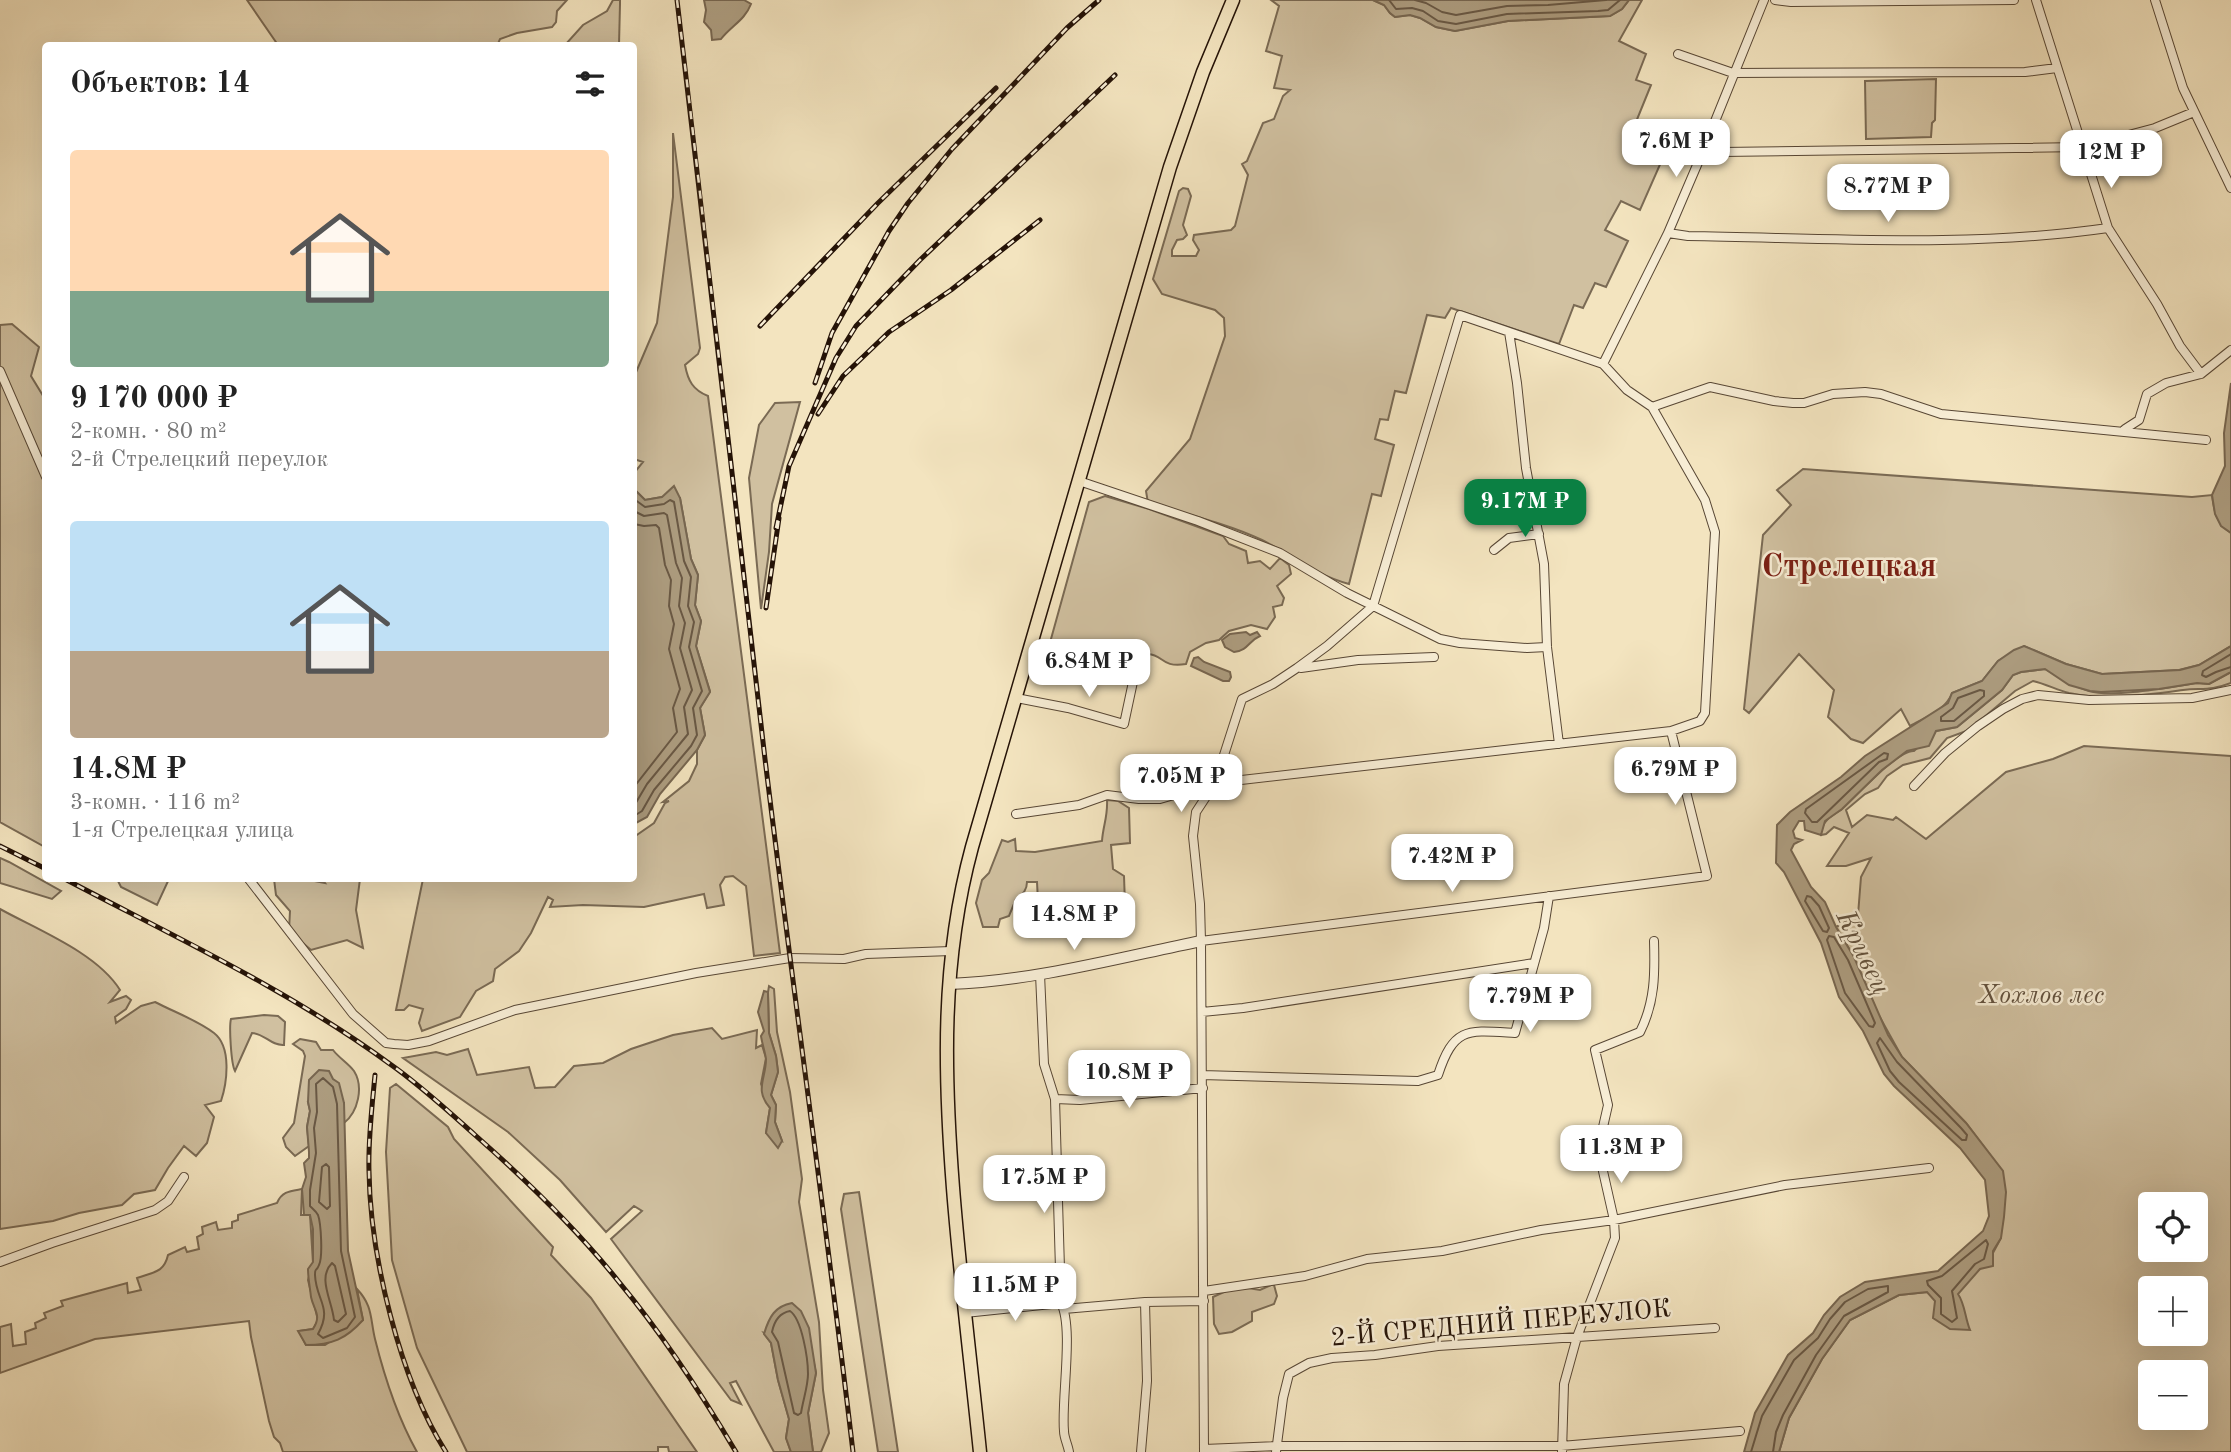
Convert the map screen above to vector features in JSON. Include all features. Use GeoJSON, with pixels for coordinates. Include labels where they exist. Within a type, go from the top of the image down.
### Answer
{"type":"FeatureCollection","features":[{"type":"Feature","properties":{"kind":"main road"},"geometry":{"type":"LineString","coordinates":[[980,1452],[948,1117],[951,951],[964,875],[1127,310],[1191,106],[1233,0]]}},
{"type":"Feature","properties":{"kind":"street"},"geometry":{"type":"LineString","coordinates":[[1603,364],[1668,233],[1764,0]]}},
{"type":"Feature","properties":{"kind":"street"},"geometry":{"type":"LineString","coordinates":[[1775,0],[2014,0]]}},
{"type":"Feature","properties":{"kind":"street"},"geometry":{"type":"LineString","coordinates":[[2036,0],[2108,228],[2200,374]]}},
{"type":"Feature","properties":{"kind":"street"},"geometry":{"type":"LineString","coordinates":[[2155,0],[2183,88],[2231,188]]}},
{"type":"Feature","properties":{"kind":"street"},"geometry":{"type":"LineString","coordinates":[[1678,54],[1733,73],[2025,72],[2057,68]]}},
{"type":"Feature","properties":{"kind":"street"},"geometry":{"type":"LineString","coordinates":[[1651,128],[1703,151],[2083,147],[2155,128],[2194,112]]}},
{"type":"Feature","properties":{"kind":"street"},"geometry":{"type":"LineString","coordinates":[[1668,233],[1688,236],[1966,238],[2061,234],[2108,228]]}},
{"type":"Feature","properties":{"kind":"street"},"geometry":{"type":"LineString","coordinates":[[1016,814],[1079,805],[1107,795],[1160,799],[1215,783],[1671,731],[1700,721],[1705,713],[1715,532],[1705,500],[1652,407],[1627,390],[1603,364],[1460,315],[1373,606],[1297,668],[1273,684],[1242,699],[1215,783],[1196,812],[1193,836],[1200,904],[1203,1088],[1204,1451],[1562,1449],[1740,1431]]}},
{"type":"Feature","properties":{"kind":"street"},"geometry":{"type":"LineString","coordinates":[[1509,332],[1526,468],[1544,564],[1547,646],[1559,744]]}},
{"type":"Feature","properties":{"kind":"street"},"geometry":{"type":"LineString","coordinates":[[2122,430],[2139,420],[2147,394],[2166,383],[2200,374],[2231,350]]}},
{"type":"Feature","properties":{"kind":"street"},"geometry":{"type":"LineString","coordinates":[[0,371],[42,468]]}},
{"type":"Feature","properties":{"kind":"street"},"geometry":{"type":"LineString","coordinates":[[1652,407],[1710,387],[1793,403],[1804,403],[1833,394],[1866,392],[1881,394],[1941,414],[2206,440]]}},
{"type":"Feature","properties":{"kind":"street"},"geometry":{"type":"LineString","coordinates":[[1079,481],[1198,521],[1280,553],[1373,606],[1440,639],[1527,648],[1547,646]]}},
{"type":"Feature","properties":{"kind":"street"},"geometry":{"type":"LineString","coordinates":[[1494,550],[1509,538],[1539,534]]}},
{"type":"Feature","properties":{"kind":"street"},"geometry":{"type":"LineString","coordinates":[[1297,668],[1359,660],[1434,657]]}},
{"type":"Feature","properties":{"kind":"street"},"geometry":{"type":"LineString","coordinates":[[1016,698],[1068,708],[1124,724],[1137,663]]}},
{"type":"Feature","properties":{"kind":"street"},"geometry":{"type":"LineString","coordinates":[[1914,786],[1945,753],[1978,726],[2022,699],[2038,695],[2089,700],[2192,698],[2231,690]]}},
{"type":"Feature","properties":{"kind":"street"},"geometry":{"type":"LineString","coordinates":[[949,984],[1040,974],[1201,941],[1707,876],[1671,731]]}},
{"type":"Feature","properties":{"kind":"street"},"geometry":{"type":"LineString","coordinates":[[251,882],[353,1014],[386,1043],[394,1044],[408,1045],[429,1041],[515,1010],[696,973],[795,957],[844,959],[866,954],[951,951]]}},
{"type":"Feature","properties":{"kind":"street"},"geometry":{"type":"LineString","coordinates":[[1202,1075],[1418,1081],[1438,1075],[1445,1051],[1454,1040],[1463,1035],[1475,1032],[1515,1033],[1548,910],[1549,896]]}},
{"type":"Feature","properties":{"kind":"street"},"geometry":{"type":"LineString","coordinates":[[1562,1449],[1564,1384],[1577,1337],[1615,1238],[1614,1220],[1598,1149],[1608,1105],[1595,1049],[1640,1032],[1653,993],[1654,941]]}},
{"type":"Feature","properties":{"kind":"street"},"geometry":{"type":"LineString","coordinates":[[1202,1012],[1244,1008],[1534,963]]}},
{"type":"Feature","properties":{"kind":"street"},"geometry":{"type":"LineString","coordinates":[[1040,974],[1044,1064],[1055,1099],[1063,1306],[1063,1433],[1069,1452]]}},
{"type":"Feature","properties":{"kind":"street"},"geometry":{"type":"LineString","coordinates":[[1055,1099],[1080,1100],[1203,1088]]}},
{"type":"Feature","properties":{"kind":"street"},"geometry":{"type":"LineString","coordinates":[[1204,1291],[1305,1276],[1367,1259],[1442,1251],[1541,1230],[1614,1220],[1785,1185],[1929,1168]]}},
{"type":"Feature","properties":{"kind":"street"},"geometry":{"type":"LineString","coordinates":[[0,1262],[155,1210],[168,1201],[184,1177]]}},
{"type":"Feature","properties":{"kind":"street"},"geometry":{"type":"LineString","coordinates":[[965,1313],[1204,1301]]}},
{"type":"Feature","properties":{"kind":"street"},"geometry":{"type":"LineString","coordinates":[[1141,1452],[1147,1381],[1145,1302]]}},
{"type":"Feature","properties":{"kind":"street","name":"2-Й СРЕДНИЙ ПЕРЕУЛОК"},"geometry":{"type":"LineString","coordinates":[[1276,1449],[1289,1374],[1309,1363],[1438,1346],[1715,1328]]}},
{"type":"Feature","properties":{"kind":"green space"},"geometry":{"type":"Polygon","coordinates":[[[247,0],[567,0],[557,11],[556,22],[552,27],[517,33],[500,39],[499,42],[276,42],[247,0]]]}},
{"type":"Feature","properties":{"kind":"green space"},"geometry":{"type":"Polygon","coordinates":[[[613,0],[620,0],[619,42],[568,42],[583,25],[607,11],[613,0]]]}},
{"type":"Feature","properties":{"kind":"green space"},"geometry":{"type":"Polygon","coordinates":[[[1271,0],[1373,0],[1384,5],[1395,17],[1410,15],[1436,27],[1455,31],[1508,21],[1610,16],[1622,9],[1629,0],[1642,0],[1619,41],[1646,54],[1636,80],[1651,85],[1627,144],[1662,160],[1640,210],[1621,201],[1605,230],[1628,241],[1606,287],[1595,283],[1583,308],[1574,305],[1559,344],[1451,308],[1445,318],[1427,315],[1406,393],[1395,391],[1388,420],[1380,419],[1375,439],[1394,445],[1381,496],[1372,494],[1349,584],[1314,570],[1248,534],[1148,503],[1146,491],[1190,439],[1225,336],[1224,318],[1215,310],[1162,294],[1153,279],[1179,191],[1183,188],[1188,189],[1191,196],[1183,225],[1187,235],[1177,240],[1172,256],[1196,256],[1199,250],[1193,240],[1194,235],[1231,230],[1235,226],[1248,175],[1242,164],[1247,161],[1263,123],[1274,119],[1283,96],[1290,90],[1274,88],[1282,56],[1266,51],[1279,6],[1271,0]]]}},
{"type":"Feature","properties":{"kind":"green space"},"geometry":{"type":"Polygon","coordinates":[[[1936,79],[1935,120],[1932,123],[1931,137],[1866,139],[1865,81],[1936,79]]]}},
{"type":"Feature","properties":{"kind":"green space"},"geometry":{"type":"Polygon","coordinates":[[[673,133],[700,348],[698,354],[685,365],[692,384],[708,396],[780,953],[754,956],[746,886],[733,876],[725,877],[720,885],[724,905],[707,908],[704,894],[644,907],[550,907],[553,900],[548,897],[519,951],[495,969],[493,981],[476,991],[460,1017],[422,1031],[419,1023],[423,1009],[409,1005],[404,1010],[396,1010],[422,882],[637,882],[637,835],[654,823],[665,803],[669,801],[663,802],[689,781],[697,764],[697,750],[705,735],[700,708],[710,691],[696,646],[701,621],[695,605],[698,575],[691,559],[680,498],[645,500],[637,492],[637,469],[643,462],[637,460],[637,370],[657,323],[673,197],[673,133]]]}},
{"type":"Feature","properties":{"kind":"green space"},"geometry":{"type":"Polygon","coordinates":[[[12,324],[39,347],[31,376],[42,394],[42,845],[0,822],[0,325],[12,324]]]}},
{"type":"Feature","properties":{"kind":"green space"},"geometry":{"type":"Polygon","coordinates":[[[800,402],[772,504],[761,609],[749,478],[759,425],[775,403],[800,402]]]}},
{"type":"Feature","properties":{"kind":"green space"},"geometry":{"type":"Polygon","coordinates":[[[1803,469],[2192,497],[2212,495],[2217,517],[2231,533],[2231,646],[2199,665],[2179,670],[2102,674],[2066,664],[2024,646],[1998,661],[1982,681],[1952,693],[1945,704],[1935,712],[1910,726],[1901,709],[1863,743],[1851,739],[1828,717],[1834,690],[1799,654],[1749,713],[1744,709],[1763,535],[1791,505],[1777,490],[1803,469]]]}},
{"type":"Feature","properties":{"kind":"green space"},"geometry":{"type":"Polygon","coordinates":[[[1105,496],[1223,536],[1229,544],[1246,551],[1248,563],[1260,561],[1270,569],[1280,558],[1289,565],[1291,574],[1277,586],[1284,598],[1282,605],[1273,607],[1275,617],[1267,629],[1251,625],[1229,631],[1219,640],[1206,643],[1190,652],[1186,664],[1167,663],[1148,654],[1138,657],[1126,655],[1119,675],[1046,657],[1089,502],[1105,496]]]}},
{"type":"Feature","properties":{"kind":"green space","name":"Хохлов лес"},"geometry":{"type":"Polygon","coordinates":[[[2045,669],[2089,691],[2127,693],[2197,683],[2209,684],[2231,672],[2231,683],[2212,688],[2112,697],[2069,693],[2033,681],[2015,691],[1969,730],[1947,738],[1930,758],[1903,765],[1887,776],[1878,788],[1865,794],[1846,810],[1852,827],[1867,815],[1893,820],[1896,817],[1926,839],[2006,772],[2053,759],[2084,746],[2231,756],[2231,1452],[1779,1452],[1789,1418],[1822,1359],[1850,1320],[1899,1295],[1928,1292],[1986,1266],[2001,1238],[2002,1171],[1966,1123],[1902,1057],[1877,1012],[1854,957],[1836,927],[1858,915],[1861,877],[1871,858],[1846,866],[1827,866],[1849,833],[1834,827],[1821,835],[1827,820],[1887,766],[1914,751],[1936,731],[1957,727],[2002,690],[2013,675],[2045,669]]]}},
{"type":"Feature","properties":{"kind":"green space"},"geometry":{"type":"Polygon","coordinates":[[[1107,800],[1118,801],[1129,808],[1130,843],[1111,845],[1113,869],[1124,876],[1125,905],[1112,907],[1112,918],[1103,921],[1100,910],[1090,910],[1081,905],[1059,910],[1060,917],[1039,922],[1037,882],[1027,882],[1009,916],[1000,919],[998,927],[983,927],[976,903],[982,880],[989,873],[1002,840],[1008,842],[1015,839],[1016,851],[1035,852],[1102,841],[1107,800]]]}},
{"type":"Feature","properties":{"kind":"green space"},"geometry":{"type":"Polygon","coordinates":[[[0,858],[61,891],[52,899],[0,883],[0,858]]]}},
{"type":"Feature","properties":{"kind":"green space"},"geometry":{"type":"Polygon","coordinates":[[[118,882],[168,882],[157,905],[121,887],[118,882]]]}},
{"type":"Feature","properties":{"kind":"green space"},"geometry":{"type":"Polygon","coordinates":[[[274,882],[360,882],[356,910],[363,948],[347,940],[311,950],[289,931],[290,911],[276,895],[274,882]]]}},
{"type":"Feature","properties":{"kind":"green space"},"geometry":{"type":"Polygon","coordinates":[[[0,909],[66,944],[110,977],[120,990],[110,1002],[126,996],[131,1000],[126,1009],[115,1017],[116,1023],[141,1006],[155,1002],[200,1024],[220,1039],[226,1056],[225,1085],[221,1101],[205,1105],[214,1117],[207,1143],[196,1156],[184,1146],[155,1190],[134,1194],[122,1205],[53,1221],[0,1229],[0,909]]]}},
{"type":"Feature","properties":{"kind":"green space"},"geometry":{"type":"Polygon","coordinates":[[[769,986],[774,989],[777,1032],[790,1092],[802,1179],[799,1202],[819,1322],[823,1390],[829,1433],[821,1452],[813,1452],[808,1413],[816,1373],[812,1354],[764,1333],[771,1343],[789,1419],[786,1438],[791,1452],[774,1452],[736,1381],[730,1383],[741,1404],[731,1400],[611,1239],[642,1211],[634,1206],[606,1232],[560,1180],[508,1132],[403,1058],[436,1052],[447,1055],[468,1049],[477,1075],[529,1067],[535,1088],[555,1087],[574,1066],[603,1063],[631,1049],[673,1035],[712,1028],[722,1039],[757,1030],[756,1048],[762,1045],[766,1058],[761,1084],[770,1108],[766,1133],[782,1141],[775,1122],[776,1105],[771,1095],[778,1072],[769,1033],[769,986]]]}},
{"type":"Feature","properties":{"kind":"green space"},"geometry":{"type":"Polygon","coordinates":[[[278,1016],[285,1022],[284,1045],[275,1044],[252,1033],[235,1071],[232,1061],[231,1019],[278,1016]]]}},
{"type":"Feature","properties":{"kind":"green space"},"geometry":{"type":"Polygon","coordinates":[[[300,1039],[316,1042],[321,1050],[333,1050],[354,1071],[359,1092],[356,1106],[344,1123],[344,1103],[308,1102],[309,1146],[295,1156],[286,1147],[283,1138],[294,1123],[305,1056],[303,1051],[293,1044],[300,1039]]]}},
{"type":"Feature","properties":{"kind":"green space"},"geometry":{"type":"Polygon","coordinates":[[[396,1084],[448,1127],[454,1139],[553,1247],[551,1255],[591,1298],[697,1452],[669,1452],[668,1447],[658,1447],[658,1452],[467,1452],[417,1348],[392,1260],[386,1152],[390,1088],[396,1084]]]}},
{"type":"Feature","properties":{"kind":"green space"},"geometry":{"type":"Polygon","coordinates":[[[302,1189],[301,1215],[310,1215],[313,1263],[308,1280],[318,1320],[313,1329],[299,1331],[306,1345],[325,1345],[363,1320],[357,1289],[370,1312],[387,1382],[417,1452],[283,1452],[269,1421],[249,1321],[95,1339],[0,1373],[0,1327],[11,1324],[13,1346],[26,1344],[25,1332],[36,1328],[35,1323],[46,1318],[44,1313],[63,1306],[61,1301],[127,1283],[128,1293],[141,1290],[137,1278],[161,1269],[168,1255],[185,1247],[187,1252],[199,1249],[197,1237],[203,1234],[202,1227],[216,1222],[218,1230],[232,1228],[232,1222],[238,1220],[238,1215],[277,1203],[284,1194],[302,1189]]]}},
{"type":"Feature","properties":{"kind":"green space"},"geometry":{"type":"Polygon","coordinates":[[[859,1192],[898,1452],[878,1452],[841,1209],[844,1194],[859,1192]]]}},
{"type":"Feature","properties":{"kind":"green space"},"geometry":{"type":"Polygon","coordinates":[[[1274,1285],[1277,1296],[1274,1304],[1252,1312],[1252,1321],[1232,1332],[1219,1334],[1214,1324],[1213,1297],[1226,1291],[1248,1288],[1260,1290],[1274,1285]]]}},
{"type":"Feature","properties":{"kind":"water"},"geometry":{"type":"Polygon","coordinates":[[[704,0],[744,0],[751,4],[721,39],[712,40],[711,30],[704,22],[704,0]]]}},
{"type":"Feature","properties":{"kind":"water"},"geometry":{"type":"Polygon","coordinates":[[[1373,0],[1629,0],[1622,9],[1610,16],[1508,21],[1455,31],[1436,27],[1410,15],[1395,17],[1384,5],[1373,0]]]}},
{"type":"Feature","properties":{"kind":"water"},"geometry":{"type":"Polygon","coordinates":[[[2231,383],[2231,533],[2221,526],[2215,514],[2212,495],[2225,466],[2224,433],[2231,383]]]}},
{"type":"Feature","properties":{"kind":"water"},"geometry":{"type":"Polygon","coordinates":[[[674,486],[680,498],[691,559],[698,575],[695,605],[701,621],[696,646],[710,692],[700,708],[705,735],[697,750],[660,794],[647,817],[637,822],[637,492],[645,500],[662,497],[674,486]]]}},
{"type":"Feature","properties":{"kind":"water"},"geometry":{"type":"Polygon","coordinates":[[[1246,632],[1250,635],[1257,632],[1260,636],[1239,651],[1234,652],[1225,647],[1222,640],[1230,634],[1246,632]]]}},
{"type":"Feature","properties":{"kind":"water"},"geometry":{"type":"Polygon","coordinates":[[[2024,646],[2066,664],[2102,674],[2180,670],[2199,665],[2231,646],[2231,672],[2209,684],[2101,692],[2069,685],[2045,669],[2021,672],[2013,675],[2002,690],[1957,727],[1936,731],[1929,746],[1907,751],[1882,770],[1842,809],[1825,821],[1821,835],[1805,830],[1804,821],[1799,821],[1793,831],[1795,838],[1802,840],[1794,844],[1791,850],[1811,887],[1825,902],[1854,957],[1888,1035],[1902,1057],[1966,1123],[2003,1171],[2006,1192],[2004,1217],[2001,1238],[1993,1251],[1993,1266],[1980,1269],[1958,1294],[1970,1330],[1950,1329],[1933,1318],[1935,1301],[1927,1292],[1899,1295],[1850,1320],[1822,1359],[1789,1418],[1779,1452],[1744,1452],[1755,1413],[1788,1355],[1813,1333],[1840,1297],[1865,1282],[1938,1271],[1983,1231],[1989,1216],[1985,1180],[1960,1148],[1884,1074],[1863,1031],[1839,997],[1821,943],[1784,872],[1776,863],[1777,825],[1790,812],[1841,777],[1865,756],[1948,703],[1952,693],[1982,681],[1998,661],[2024,646]]]}},
{"type":"Feature","properties":{"kind":"water"},"geometry":{"type":"Polygon","coordinates":[[[1198,657],[1230,672],[1229,681],[1223,681],[1191,666],[1194,658],[1198,657]]]}},
{"type":"Feature","properties":{"kind":"water"},"geometry":{"type":"Polygon","coordinates":[[[764,991],[768,992],[769,1033],[778,1072],[771,1095],[776,1105],[775,1122],[782,1141],[778,1148],[766,1133],[770,1108],[765,1102],[762,1090],[766,1059],[761,1036],[764,1031],[758,1012],[764,991]]]}},
{"type":"Feature","properties":{"kind":"water"},"geometry":{"type":"Polygon","coordinates":[[[319,1070],[329,1071],[339,1083],[344,1103],[348,1251],[363,1320],[338,1340],[306,1345],[298,1331],[313,1329],[317,1316],[308,1272],[313,1262],[313,1229],[310,1215],[304,1215],[302,1189],[306,1177],[304,1163],[309,1158],[309,1080],[319,1070]]]}},
{"type":"Feature","properties":{"kind":"water"},"geometry":{"type":"Polygon","coordinates":[[[792,1303],[801,1311],[809,1328],[816,1373],[808,1413],[813,1452],[791,1452],[786,1438],[789,1419],[771,1343],[764,1334],[773,1313],[792,1303]]]}},
{"type":"Feature","properties":{"kind":"railway"},"geometry":{"type":"LineString","coordinates":[[677,0],[765,759],[853,1452]]}},
{"type":"Feature","properties":{"kind":"railway"},"geometry":{"type":"LineString","coordinates":[[815,383],[832,333],[889,231],[908,203],[952,149],[1067,28],[1099,0]]}},
{"type":"Feature","properties":{"kind":"railway"},"geometry":{"type":"LineString","coordinates":[[776,528],[789,466],[836,358],[856,326],[920,260],[1115,75]]}},
{"type":"Feature","properties":{"kind":"railway"},"geometry":{"type":"LineString","coordinates":[[760,326],[878,203],[996,88]]}},
{"type":"Feature","properties":{"kind":"railway"},"geometry":{"type":"LineString","coordinates":[[818,414],[843,376],[889,332],[951,290],[1040,220]]}},
{"type":"Feature","properties":{"kind":"railway"},"geometry":{"type":"LineString","coordinates":[[766,608],[779,518]]}},
{"type":"Feature","properties":{"kind":"railway"},"geometry":{"type":"LineString","coordinates":[[0,846],[42,867]]}},
{"type":"Feature","properties":{"kind":"railway"},"geometry":{"type":"LineString","coordinates":[[71,882],[271,988],[351,1037],[412,1080],[532,1187],[603,1262],[666,1344],[736,1452]]}},
{"type":"Feature","properties":{"kind":"railway"},"geometry":{"type":"LineString","coordinates":[[375,1075],[369,1171],[375,1241],[402,1354],[415,1390],[446,1452]]}},
{"type":"Feature","properties":{"kind":"district","name":"Стрелецкая"},"geometry":{"type":"Point","coordinates":[1849,567]}},
{"type":"Feature","properties":{"kind":"water label","name":"Кривец"},"geometry":{"type":"Point","coordinates":[1862,953]}}]}
